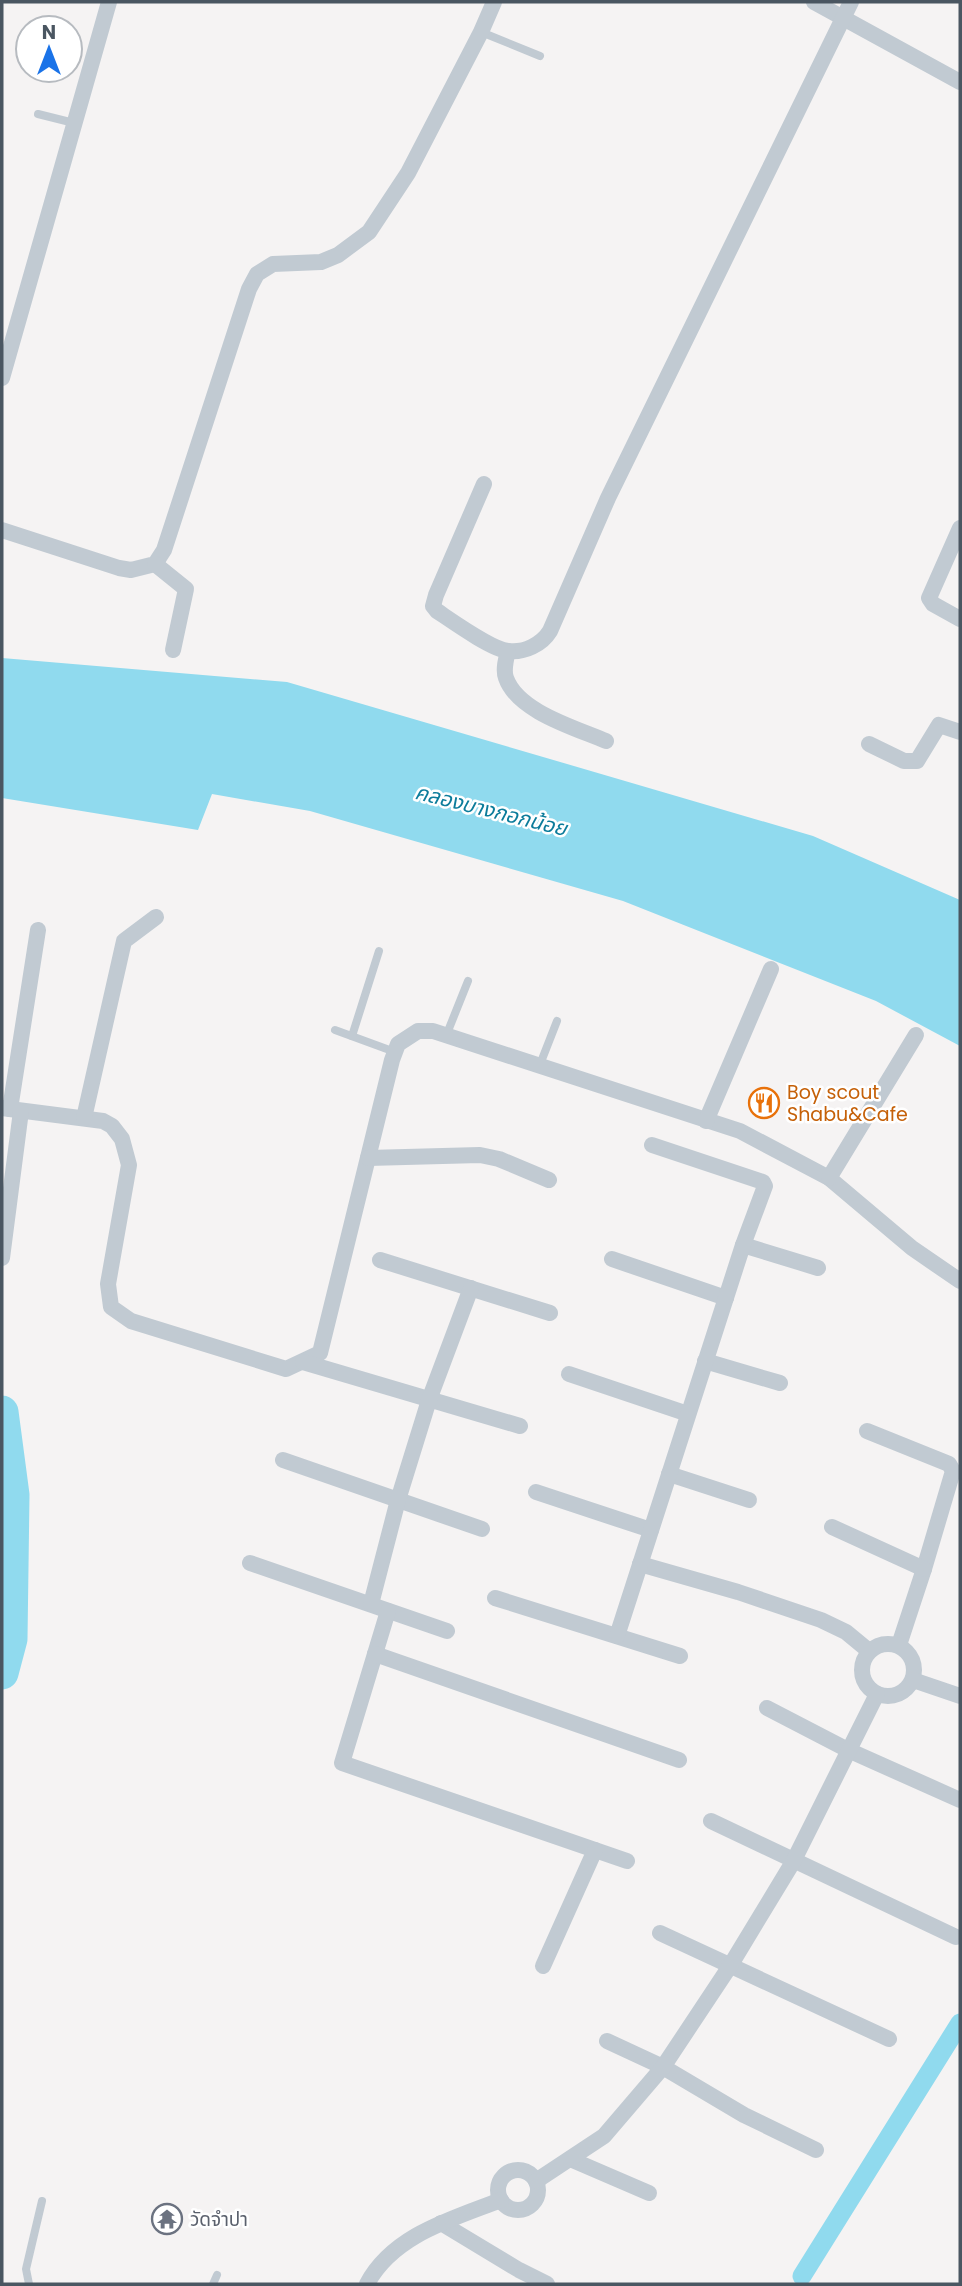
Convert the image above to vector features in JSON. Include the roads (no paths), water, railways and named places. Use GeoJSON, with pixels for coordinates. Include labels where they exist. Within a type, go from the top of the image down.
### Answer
{"type":"FeatureCollection","features":[{"type":"Feature","properties":{"kind":"street"},"geometry":{"type":"LineString","coordinates":[[2,378],[109,2]]}},
{"type":"Feature","properties":{"kind":"street"},"geometry":{"type":"LineString","coordinates":[[2,530],[119,568],[131,570],[155,564],[164,550],[245,300],[257,274],[273,264],[321,262],[338,255],[369,232],[408,173],[494,2]]}},
{"type":"Feature","properties":{"kind":"street"},"geometry":{"type":"LineString","coordinates":[[814,2],[960,82]]}},
{"type":"Feature","properties":{"kind":"street"},"geometry":{"type":"LineString","coordinates":[[484,484],[433,606],[436,611],[477,637],[508,651],[536,646],[550,631],[608,498],[851,2]]}},
{"type":"Feature","properties":{"kind":"street"},"geometry":{"type":"LineString","coordinates":[[960,527],[929,598],[933,604],[960,619]]}},
{"type":"Feature","properties":{"kind":"street"},"geometry":{"type":"LineString","coordinates":[[155,564],[186,589],[173,650]]}},
{"type":"Feature","properties":{"kind":"street"},"geometry":{"type":"LineString","coordinates":[[508,651],[506,680],[531,709],[607,741]]}},
{"type":"Feature","properties":{"kind":"street"},"geometry":{"type":"LineString","coordinates":[[869,744],[904,761],[916,761],[939,725],[960,732]]}},
{"type":"Feature","properties":{"kind":"street"},"geometry":{"type":"LineString","coordinates":[[83,1118],[124,941],[156,917]]}},
{"type":"Feature","properties":{"kind":"street"},"geometry":{"type":"LineString","coordinates":[[2,1258],[11,1109],[38,930]]}},
{"type":"Feature","properties":{"kind":"street"},"geometry":{"type":"LineString","coordinates":[[706,1121],[771,969]]}},
{"type":"Feature","properties":{"kind":"street"},"geometry":{"type":"LineString","coordinates":[[11,1109],[103,1121],[112,1126],[127,1149],[129,1165],[108,1284],[111,1307],[131,1321],[286,1369],[320,1353],[395,1052],[398,1044],[418,1031],[433,1031],[740,1131],[829,1178],[912,1248],[960,1281]]}},
{"type":"Feature","properties":{"kind":"street"},"geometry":{"type":"LineString","coordinates":[[829,1178],[916,1035]]}},
{"type":"Feature","properties":{"kind":"street"},"geometry":{"type":"LineString","coordinates":[[617,1636],[765,1184],[652,1145]]}},
{"type":"Feature","properties":{"kind":"street"},"geometry":{"type":"LineString","coordinates":[[368,1158],[480,1155],[499,1159],[549,1180]]}},
{"type":"Feature","properties":{"kind":"street"},"geometry":{"type":"LineString","coordinates":[[743,1245],[818,1268]]}},
{"type":"Feature","properties":{"kind":"street"},"geometry":{"type":"LineString","coordinates":[[612,1259],[726,1298]]}},
{"type":"Feature","properties":{"kind":"street"},"geometry":{"type":"LineString","coordinates":[[380,1260],[550,1313]]}},
{"type":"Feature","properties":{"kind":"street"},"geometry":{"type":"LineString","coordinates":[[371,1604],[398,1500],[429,1400],[471,1288]]}},
{"type":"Feature","properties":{"kind":"street"},"geometry":{"type":"LineString","coordinates":[[705,1361],[780,1383]]}},
{"type":"Feature","properties":{"kind":"street"},"geometry":{"type":"LineString","coordinates":[[303,1362],[520,1426]]}},
{"type":"Feature","properties":{"kind":"street"},"geometry":{"type":"LineString","coordinates":[[569,1374],[688,1414]]}},
{"type":"Feature","properties":{"kind":"street"},"geometry":{"type":"LineString","coordinates":[[867,1431],[949,1464],[953,1471],[925,1569],[899,1645]]}},
{"type":"Feature","properties":{"kind":"street"},"geometry":{"type":"LineString","coordinates":[[283,1460],[482,1529]]}},
{"type":"Feature","properties":{"kind":"street"},"geometry":{"type":"LineString","coordinates":[[669,1474],[749,1500]]}},
{"type":"Feature","properties":{"kind":"street"},"geometry":{"type":"LineString","coordinates":[[536,1492],[651,1530]]}},
{"type":"Feature","properties":{"kind":"street"},"geometry":{"type":"LineString","coordinates":[[832,1527],[925,1569]]}},
{"type":"Feature","properties":{"kind":"street"},"geometry":{"type":"LineString","coordinates":[[250,1563],[447,1631]]}},
{"type":"Feature","properties":{"kind":"street"},"geometry":{"type":"LineString","coordinates":[[640,1564],[738,1592],[821,1620],[846,1632],[869,1651]]}},
{"type":"Feature","properties":{"kind":"street"},"geometry":{"type":"LineString","coordinates":[[495,1598],[680,1656]]}},
{"type":"Feature","properties":{"kind":"street"},"geometry":{"type":"LineString","coordinates":[[388,1611],[341,1763],[627,1861]]}},
{"type":"Feature","properties":{"kind":"street"},"geometry":{"type":"LineString","coordinates":[[888,1643],[899,1645],[907,1651],[915,1670],[907,1689],[888,1697],[869,1689],[861,1670],[863,1659],[869,1651],[888,1643]]}},
{"type":"Feature","properties":{"kind":"street"},"geometry":{"type":"LineString","coordinates":[[375,1654],[679,1760]]}},
{"type":"Feature","properties":{"kind":"street"},"geometry":{"type":"LineString","coordinates":[[913,1680],[960,1696]]}},
{"type":"Feature","properties":{"kind":"street"},"geometry":{"type":"LineString","coordinates":[[536,2181],[604,2136],[663,2067],[730,1966],[793,1862],[877,1694]]}},
{"type":"Feature","properties":{"kind":"street"},"geometry":{"type":"LineString","coordinates":[[767,1708],[848,1750],[960,1800]]}},
{"type":"Feature","properties":{"kind":"street"},"geometry":{"type":"LineString","coordinates":[[711,1821],[956,1937]]}},
{"type":"Feature","properties":{"kind":"street"},"geometry":{"type":"LineString","coordinates":[[543,1966],[595,1850]]}},
{"type":"Feature","properties":{"kind":"street"},"geometry":{"type":"LineString","coordinates":[[660,1933],[889,2039]]}},
{"type":"Feature","properties":{"kind":"street"},"geometry":{"type":"LineString","coordinates":[[607,2041],[663,2067],[744,2116],[816,2150]]}},
{"type":"Feature","properties":{"kind":"street"},"geometry":{"type":"LineString","coordinates":[[570,2159],[649,2193]]}},
{"type":"Feature","properties":{"kind":"street"},"geometry":{"type":"LineString","coordinates":[[524,2172],[536,2181],[537,2196],[528,2208],[512,2209],[501,2200],[499,2185],[509,2173],[524,2172]]}},
{"type":"Feature","properties":{"kind":"street"},"geometry":{"type":"LineString","coordinates":[[367,2284],[391,2252],[441,2223],[501,2200]]}},
{"type":"Feature","properties":{"kind":"street"},"geometry":{"type":"LineString","coordinates":[[441,2223],[507,2264],[547,2284]]}},
{"type":"Feature","properties":{"kind":"lane"},"geometry":{"type":"LineString","coordinates":[[481,32],[540,56]]}},
{"type":"Feature","properties":{"kind":"lane"},"geometry":{"type":"LineString","coordinates":[[38,114],[74,123]]}},
{"type":"Feature","properties":{"kind":"lane"},"geometry":{"type":"LineString","coordinates":[[352,1036],[379,951]]}},
{"type":"Feature","properties":{"kind":"lane"},"geometry":{"type":"LineString","coordinates":[[446,1036],[468,981]]}},
{"type":"Feature","properties":{"kind":"lane"},"geometry":{"type":"LineString","coordinates":[[539,1067],[556,1021]]}},
{"type":"Feature","properties":{"kind":"lane"},"geometry":{"type":"LineString","coordinates":[[334,1030],[395,1052]]}},
{"type":"Feature","properties":{"kind":"lane"},"geometry":{"type":"LineString","coordinates":[[29,2284],[26,2269],[42,2201]]}},
{"type":"Feature","properties":{"kind":"lane"},"geometry":{"type":"LineString","coordinates":[[213,2284],[217,2275]]}},
{"type":"Feature","properties":{"kind":"water","name":"คลองบางกอกน้อย"},"geometry":{"type":"Polygon","coordinates":[[[2,658],[287,682],[813,836],[960,900],[960,1046],[876,1001],[623,901],[310,811],[212,794],[198,830],[2,798],[2,658]]]}},
{"type":"Feature","properties":{"kind":"waterway"},"geometry":{"type":"LineString","coordinates":[[2,1412],[13,1495],[11,1639],[2,1673]]}},
{"type":"Feature","properties":{"kind":"waterway"},"geometry":{"type":"LineString","coordinates":[[802,2276],[960,2023]]}},
{"type":"Feature","properties":{"kind":"place","name":"Boy scout Shabu&Cafe"},"geometry":{"type":"Point","coordinates":[764,1103]}},
{"type":"Feature","properties":{"kind":"place","name":"วัดจําปา"},"geometry":{"type":"Point","coordinates":[167,2219]}}]}
